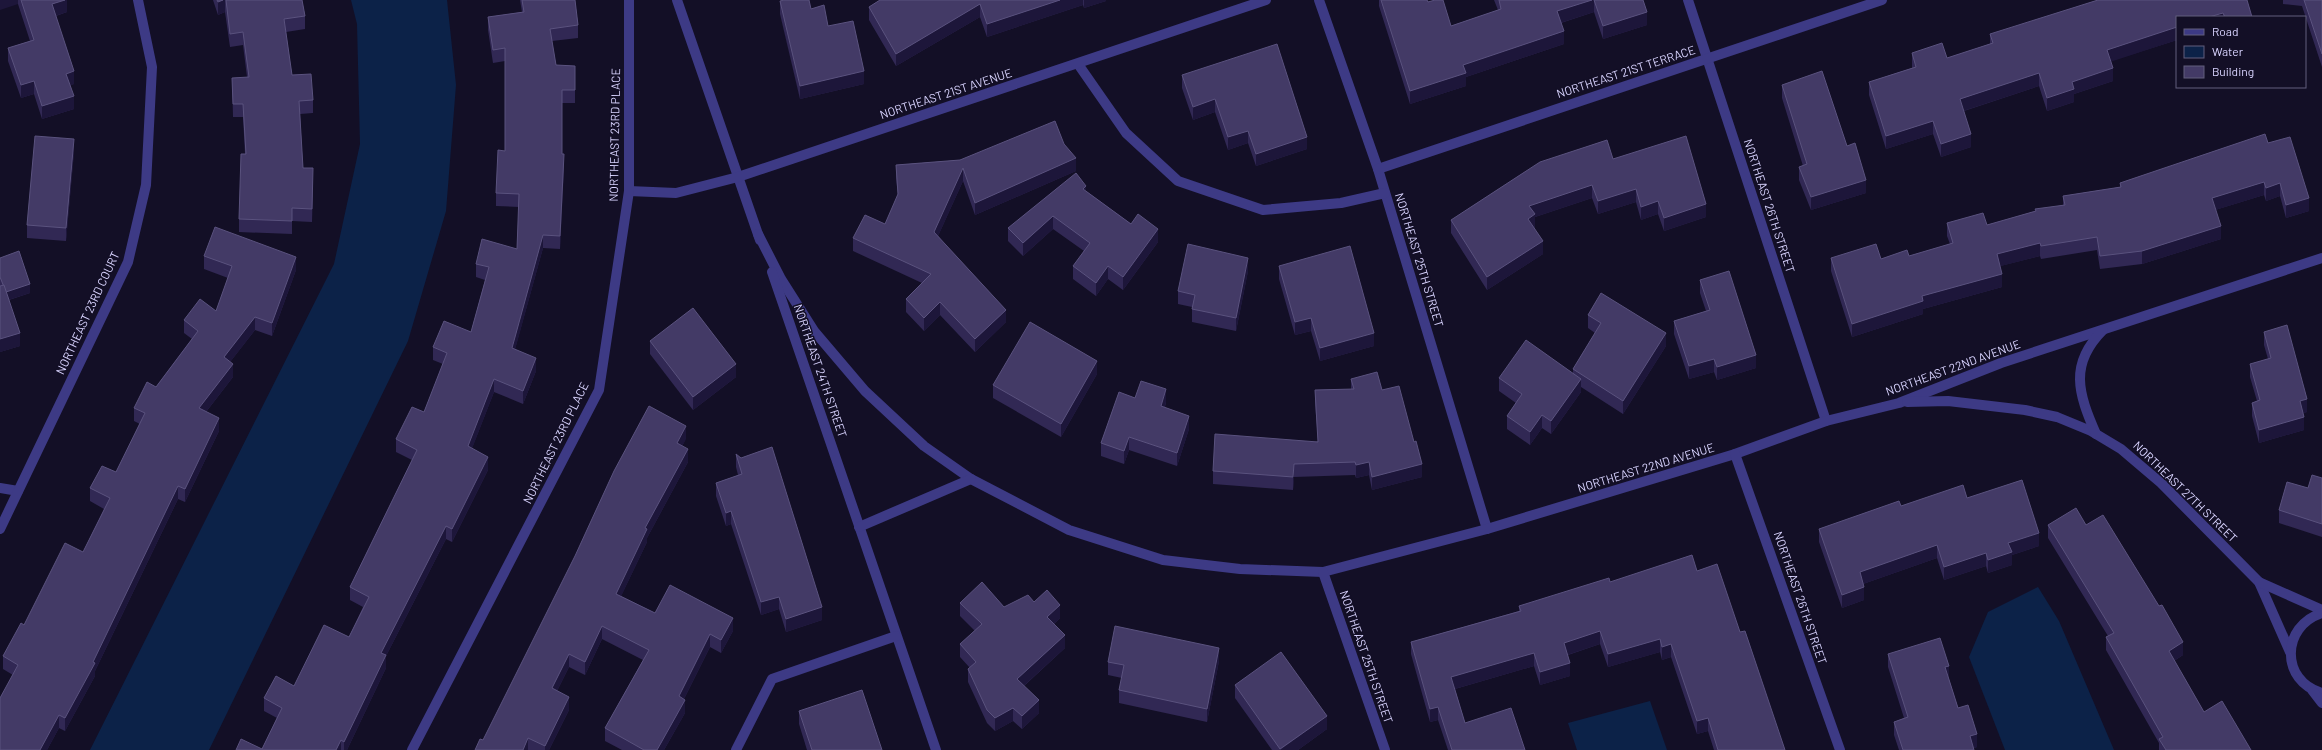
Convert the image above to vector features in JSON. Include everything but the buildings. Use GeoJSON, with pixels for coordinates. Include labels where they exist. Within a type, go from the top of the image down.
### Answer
{"type":"FeatureCollection","features":[{"type":"Feature","properties":{"kind":"street","name":"NORTHEAST 23RD COURT"},"geometry":{"type":"LineString","coordinates":[[0,529],[128,262],[146,185],[152,75],[152,67],[138,0]]}},
{"type":"Feature","properties":{"kind":"street","name":"NORTHEAST 23RD PLACE"},"geometry":{"type":"LineString","coordinates":[[412,750],[599,390],[629,191],[629,0]]}},
{"type":"Feature","properties":{"kind":"street","name":"NORTHEAST 24TH STREET"},"geometry":{"type":"LineString","coordinates":[[677,0],[936,750]]}},
{"type":"Feature","properties":{"kind":"street","name":"NORTHEAST 21ST AVENUE"},"geometry":{"type":"LineString","coordinates":[[629,191],[676,193],[738,177],[1266,0]]}},
{"type":"Feature","properties":{"kind":"street","name":"NORTHEAST 25TH STREET"},"geometry":{"type":"LineString","coordinates":[[1319,0],[1378,169],[1487,529]]}},
{"type":"Feature","properties":{"kind":"street","name":"NORTHEAST 26TH STREET"},"geometry":{"type":"LineString","coordinates":[[1688,0],[1826,421]]}},
{"type":"Feature","properties":{"kind":"street","name":"NORTHEAST 21ST TERRACE"},"geometry":{"type":"LineString","coordinates":[[1378,169],[1882,0]]}},
{"type":"Feature","properties":{"kind":"street"},"geometry":{"type":"LineString","coordinates":[[1078,64],[1126,133],[1178,181],[1263,210],[1341,203],[1385,192]]}},
{"type":"Feature","properties":{"kind":"street","name":"NORTHEAST 22ND AVENUE"},"geometry":{"type":"LineString","coordinates":[[758,234],[782,279],[814,331],[865,391],[924,446],[972,479],[1069,530],[1163,560],[1240,569],[1323,572],[1487,529],[1735,454],[1826,421],[1899,403],[2001,363],[2322,258]]}},
{"type":"Feature","properties":{"kind":"street"},"geometry":{"type":"LineString","coordinates":[[2096,434],[2081,392],[2080,363],[2093,340],[2104,329]]}},
{"type":"Feature","properties":{"kind":"street","name":"NORTHEAST 27TH STREET"},"geometry":{"type":"LineString","coordinates":[[1899,403],[1948,400],[2004,406],[2057,417],[2096,434],[2121,449],[2161,483],[2259,582],[2290,652],[2293,667],[2300,680],[2312,690]]}},
{"type":"Feature","properties":{"kind":"street","name":"NORTHEAST 26TH STREET"},"geometry":{"type":"LineString","coordinates":[[1735,454],[1840,750]]}},
{"type":"Feature","properties":{"kind":"street"},"geometry":{"type":"LineString","coordinates":[[859,527],[972,479]]}},
{"type":"Feature","properties":{"kind":"street"},"geometry":{"type":"LineString","coordinates":[[0,488],[18,491]]}},
{"type":"Feature","properties":{"kind":"street","name":"NORTHEAST 25TH STREET"},"geometry":{"type":"LineString","coordinates":[[1323,572],[1385,750]]}},
{"type":"Feature","properties":{"kind":"street","name":"NORTHEAST 27TH STREET"},"geometry":{"type":"LineString","coordinates":[[2259,582],[2322,610]]}},
{"type":"Feature","properties":{"kind":"street"},"geometry":{"type":"LineString","coordinates":[[2290,652],[2293,638],[2301,625],[2313,616],[2322,613]]}},
{"type":"Feature","properties":{"kind":"street"},"geometry":{"type":"LineString","coordinates":[[736,750],[772,679],[896,636]]}},
{"type":"Feature","properties":{"kind":"street"},"geometry":{"type":"LineString","coordinates":[[2312,690],[2322,693]]}},
{"type":"Feature","properties":{"kind":"street"},"geometry":{"type":"LineString","coordinates":[[2312,690],[2322,703]]}},
{"type":"Feature","properties":{"kind":"water"},"geometry":{"type":"Polygon","coordinates":[[[351,0],[447,0],[456,85],[446,211],[408,341],[209,750],[90,750],[334,264],[360,144],[357,24],[351,0]]]}},
{"type":"Feature","properties":{"kind":"water"},"geometry":{"type":"Polygon","coordinates":[[[2038,587],[2059,621],[2114,750],[2005,750],[1969,657],[1988,612],[2038,587]]]}},
{"type":"Feature","properties":{"kind":"water"},"geometry":{"type":"Polygon","coordinates":[[[1650,701],[1667,750],[1577,750],[1568,723],[1650,701]]]}}]}
